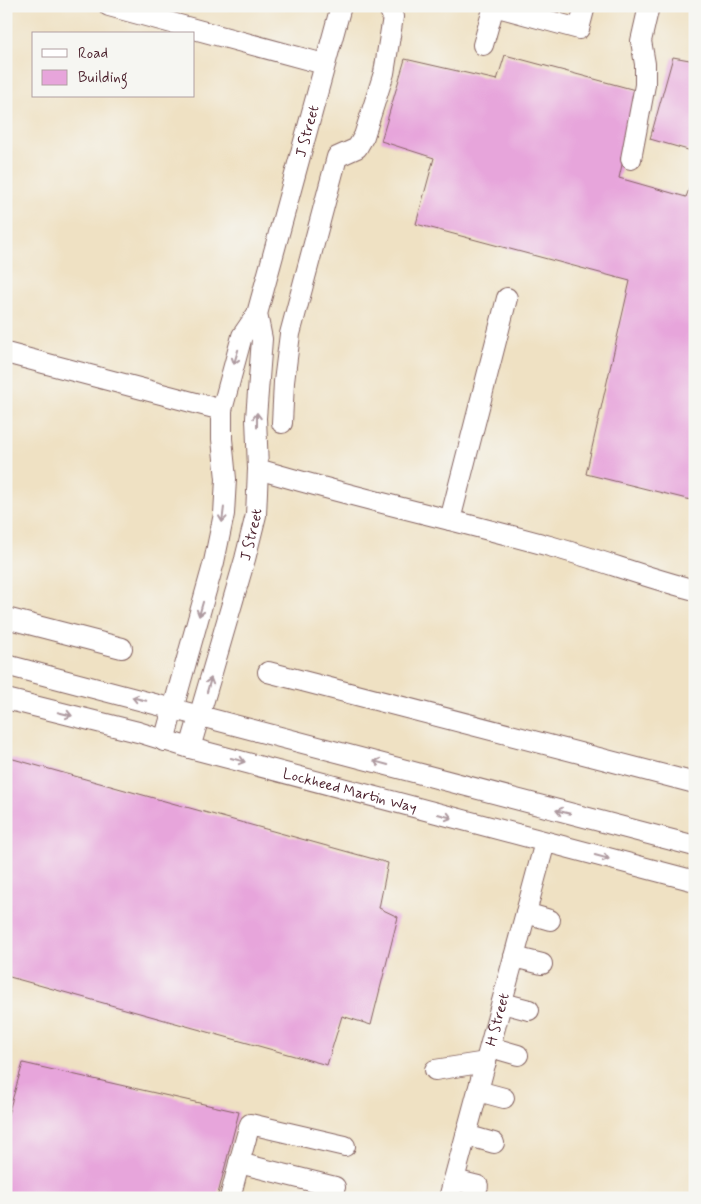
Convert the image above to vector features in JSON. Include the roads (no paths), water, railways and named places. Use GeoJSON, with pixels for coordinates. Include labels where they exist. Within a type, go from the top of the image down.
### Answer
{"type":"FeatureCollection","features":[{"type":"Feature","properties":{"kind":"street"},"geometry":{"type":"LineString","coordinates":[[109,6],[324,64]]}},
{"type":"Feature","properties":{"kind":"street","name":"J Street"},"geometry":{"type":"LineString","coordinates":[[164,741],[214,562],[224,514],[226,479],[222,439],[222,410],[242,336],[257,314],[341,6]]}},
{"type":"Feature","properties":{"kind":"street"},"geometry":{"type":"LineString","coordinates":[[282,422],[284,382],[290,334],[337,157],[357,148],[364,136],[384,72],[393,17],[388,6]]}},
{"type":"Feature","properties":{"kind":"street"},"geometry":{"type":"LineString","coordinates":[[483,45],[494,6],[579,29],[585,6]]}},
{"type":"Feature","properties":{"kind":"street"},"geometry":{"type":"LineString","coordinates":[[631,159],[645,85],[645,64],[641,41],[649,6]]}},
{"type":"Feature","properties":{"kind":"street"},"geometry":{"type":"LineString","coordinates":[[450,520],[507,298]]}},
{"type":"Feature","properties":{"kind":"street","name":"J Street"},"geometry":{"type":"LineString","coordinates":[[190,748],[245,560],[256,515],[258,469],[256,418],[262,339],[257,314]]}},
{"type":"Feature","properties":{"kind":"street"},"geometry":{"type":"LineString","coordinates":[[6,353],[222,410]]}},
{"type":"Feature","properties":{"kind":"street"},"geometry":{"type":"LineString","coordinates":[[258,469],[556,548],[695,590]]}},
{"type":"Feature","properties":{"kind":"street"},"geometry":{"type":"LineString","coordinates":[[6,618],[122,648]]}},
{"type":"Feature","properties":{"kind":"street"},"geometry":{"type":"LineString","coordinates":[[6,665],[695,846]]}},
{"type":"Feature","properties":{"kind":"street"},"geometry":{"type":"LineString","coordinates":[[268,672],[695,783]]}},
{"type":"Feature","properties":{"kind":"street","name":"Lockheed Martin Way"},"geometry":{"type":"LineString","coordinates":[[6,699],[138,732],[190,748],[695,881]]}},
{"type":"Feature","properties":{"kind":"street","name":"H Street"},"geometry":{"type":"LineString","coordinates":[[452,1189],[545,842]]}},
{"type":"Feature","properties":{"kind":"street"},"geometry":{"type":"LineString","coordinates":[[526,913],[550,920]]}},
{"type":"Feature","properties":{"kind":"street"},"geometry":{"type":"LineString","coordinates":[[514,957],[542,964]]}},
{"type":"Feature","properties":{"kind":"street"},"geometry":{"type":"LineString","coordinates":[[502,1002],[529,1010]]}},
{"type":"Feature","properties":{"kind":"street"},"geometry":{"type":"LineString","coordinates":[[435,1070],[488,1054],[518,1055]]}},
{"type":"Feature","properties":{"kind":"street"},"geometry":{"type":"LineString","coordinates":[[478,1091],[504,1098]]}},
{"type":"Feature","properties":{"kind":"street"},"geometry":{"type":"LineString","coordinates":[[230,1198],[250,1124],[345,1146]]}},
{"type":"Feature","properties":{"kind":"street"},"geometry":{"type":"LineString","coordinates":[[466,1135],[494,1143]]}},
{"type":"Feature","properties":{"kind":"street"},"geometry":{"type":"LineString","coordinates":[[239,1163],[335,1187]]}},
{"type":"Feature","properties":{"kind":"street"},"geometry":{"type":"LineString","coordinates":[[452,1189],[478,1186]]}}]}
